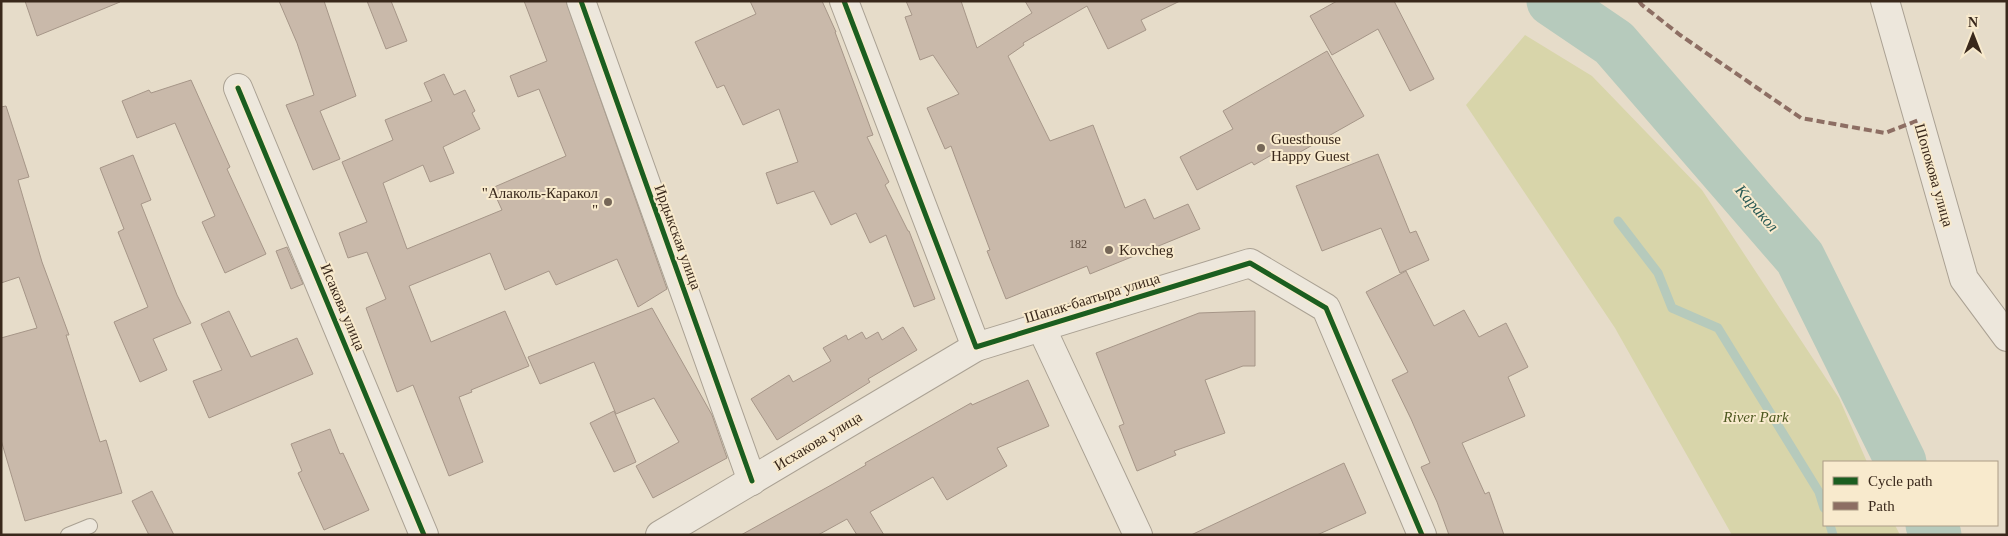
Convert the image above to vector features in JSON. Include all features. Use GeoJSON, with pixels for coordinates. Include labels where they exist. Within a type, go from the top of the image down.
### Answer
{"type":"FeatureCollection","features":[{"type":"Feature","properties":{"kind":"street","name":"Ирдыкская улица"},"geometry":{"type":"LineString","coordinates":[[581,1],[752,481]]}},
{"type":"Feature","properties":{"kind":"street"},"geometry":{"type":"LineString","coordinates":[[844,1],[976,347]]}},
{"type":"Feature","properties":{"kind":"street","name":"Шопокова улица"},"geometry":{"type":"LineString","coordinates":[[1885,1],[1964,279],[2007,338]]}},
{"type":"Feature","properties":{"kind":"street","name":"Исакова улица"},"geometry":{"type":"LineString","coordinates":[[238,88],[424,535]]}},
{"type":"Feature","properties":{"kind":"street","name":"Шапак-баатыра улица"},"geometry":{"type":"LineString","coordinates":[[976,347],[1250,263],[1326,308],[1422,535]]}},
{"type":"Feature","properties":{"kind":"street","name":"Шапак-баатыра улица"},"geometry":{"type":"LineString","coordinates":[[1041,327],[1138,535]]}},
{"type":"Feature","properties":{"kind":"street","name":"Исхакова улица"},"geometry":{"type":"LineString","coordinates":[[660,535],[976,347]]}},
{"type":"Feature","properties":{"kind":"lane"},"geometry":{"type":"LineString","coordinates":[[68,535],[90,526]]}},
{"type":"Feature","properties":{"kind":"green space","name":"River Park"},"geometry":{"type":"Polygon","coordinates":[[[1525,35],[1592,76],[1702,190],[1839,398],[1867,461],[1823,461],[1823,526],[1896,526],[1900,535],[1732,535],[1615,328],[1466,105],[1525,35]]]}},
{"type":"Feature","properties":{"kind":"building"},"geometry":{"type":"Polygon","coordinates":[[[25,1],[120,1],[120,2],[37,36],[25,1]]]}},
{"type":"Feature","properties":{"kind":"building"},"geometry":{"type":"Polygon","coordinates":[[[279,1],[324,1],[356,96],[320,111],[340,159],[313,170],[286,105],[314,95],[297,43],[279,1]]]}},
{"type":"Feature","properties":{"kind":"building"},"geometry":{"type":"Polygon","coordinates":[[[367,1],[391,1],[407,41],[386,49],[367,1]]]}},
{"type":"Feature","properties":{"kind":"building"},"geometry":{"type":"Polygon","coordinates":[[[524,1],[566,1],[667,289],[638,307],[617,259],[556,285],[549,271],[505,290],[490,253],[409,286],[431,342],[505,311],[529,366],[471,390],[472,392],[459,397],[483,462],[449,476],[413,385],[397,392],[366,308],[386,299],[367,252],[348,258],[339,233],[367,222],[342,162],[393,140],[385,120],[432,101],[424,83],[444,74],[454,95],[465,90],[475,111],[472,113],[480,129],[443,147],[454,173],[430,182],[423,165],[383,183],[407,249],[502,210],[492,188],[566,156],[539,89],[518,97],[510,76],[547,61],[524,1]]]}},
{"type":"Feature","properties":{"kind":"building"},"geometry":{"type":"Polygon","coordinates":[[[750,1],[822,1],[836,32],[873,135],[867,137],[889,182],[885,185],[909,231],[935,299],[914,307],[886,235],[870,243],[856,213],[831,225],[814,191],[777,204],[766,173],[798,162],[779,109],[743,125],[724,85],[717,88],[695,42],[756,14],[750,1]]]}},
{"type":"Feature","properties":{"kind":"building"},"geometry":{"type":"Polygon","coordinates":[[[906,1],[961,1],[977,48],[1032,13],[1025,1],[1180,1],[1141,20],[1146,30],[1108,49],[1087,6],[1023,43],[1024,45],[1008,56],[1050,141],[1093,125],[1125,208],[1145,199],[1154,219],[1188,204],[1200,229],[1090,274],[1087,266],[1006,299],[987,251],[990,250],[951,146],[945,149],[927,108],[959,94],[933,55],[920,60],[905,17],[912,15],[906,1]]]}},
{"type":"Feature","properties":{"kind":"building"},"geometry":{"type":"Polygon","coordinates":[[[1337,1],[1394,1],[1434,79],[1410,91],[1378,29],[1332,55],[1310,16],[1337,1]]]}},
{"type":"Feature","properties":{"kind":"building"},"geometry":{"type":"Polygon","coordinates":[[[1327,51],[1364,116],[1286,160],[1282,149],[1254,165],[1252,162],[1197,190],[1180,157],[1233,129],[1223,111],[1327,51]]]}},
{"type":"Feature","properties":{"kind":"building"},"geometry":{"type":"Polygon","coordinates":[[[191,80],[230,167],[227,169],[266,254],[225,273],[202,222],[215,216],[175,123],[137,138],[122,101],[149,90],[151,93],[191,80]]]}},
{"type":"Feature","properties":{"kind":"building"},"geometry":{"type":"Polygon","coordinates":[[[6,106],[29,177],[18,180],[42,262],[69,335],[66,335],[100,442],[106,440],[122,493],[25,521],[1,440],[1,338],[37,328],[19,277],[1,283],[1,107],[6,106]]]}},
{"type":"Feature","properties":{"kind":"building"},"geometry":{"type":"Polygon","coordinates":[[[1378,154],[1410,233],[1416,231],[1429,260],[1400,273],[1381,228],[1322,251],[1296,186],[1378,154]]]}},
{"type":"Feature","properties":{"kind":"building"},"geometry":{"type":"Polygon","coordinates":[[[133,155],[151,200],[141,204],[177,295],[191,323],[153,339],[167,370],[140,382],[114,322],[148,307],[118,232],[124,229],[100,168],[133,155]]]}},
{"type":"Feature","properties":{"kind":"building"},"geometry":{"type":"Polygon","coordinates":[[[287,247],[303,284],[291,289],[276,251],[287,247]]]}},
{"type":"Feature","properties":{"kind":"building"},"geometry":{"type":"Polygon","coordinates":[[[1406,271],[1434,326],[1464,310],[1479,337],[1506,323],[1528,367],[1508,377],[1525,416],[1462,443],[1485,494],[1489,492],[1504,535],[1449,535],[1421,467],[1430,463],[1392,380],[1408,372],[1366,292],[1406,271]]]}},
{"type":"Feature","properties":{"kind":"building"},"geometry":{"type":"Polygon","coordinates":[[[652,308],[712,415],[727,458],[653,498],[636,466],[679,442],[654,398],[616,414],[594,362],[540,384],[528,357],[652,308]]]}},
{"type":"Feature","properties":{"kind":"building"},"geometry":{"type":"Polygon","coordinates":[[[229,311],[251,357],[297,338],[313,374],[209,418],[193,381],[222,370],[201,324],[229,311]]]}},
{"type":"Feature","properties":{"kind":"building"},"geometry":{"type":"Polygon","coordinates":[[[1255,311],[1255,366],[1243,366],[1205,380],[1225,433],[1174,451],[1176,455],[1137,471],[1119,426],[1124,424],[1096,353],[1199,313],[1255,311]]]}},
{"type":"Feature","properties":{"kind":"building"},"geometry":{"type":"Polygon","coordinates":[[[903,327],[917,350],[868,379],[870,382],[777,440],[751,399],[789,375],[793,382],[831,361],[823,348],[846,335],[848,340],[862,332],[866,339],[878,332],[882,340],[903,327]]]}},
{"type":"Feature","properties":{"kind":"building"},"geometry":{"type":"Polygon","coordinates":[[[1028,380],[1049,426],[997,448],[1007,466],[947,500],[933,477],[870,512],[884,535],[857,535],[847,519],[818,535],[741,535],[833,484],[866,465],[865,463],[971,403],[972,405],[1028,380]]]}},
{"type":"Feature","properties":{"kind":"building"},"geometry":{"type":"Polygon","coordinates":[[[614,411],[636,462],[614,472],[590,423],[614,411]]]}},
{"type":"Feature","properties":{"kind":"building"},"geometry":{"type":"Polygon","coordinates":[[[330,429],[340,454],[343,453],[369,510],[324,530],[298,473],[302,471],[291,444],[330,429]]]}},
{"type":"Feature","properties":{"kind":"building"},"geometry":{"type":"Polygon","coordinates":[[[1344,463],[1366,513],[1317,535],[1191,535],[1344,463]]]}},
{"type":"Feature","properties":{"kind":"building"},"geometry":{"type":"Polygon","coordinates":[[[152,491],[174,535],[149,535],[132,501],[152,491]]]}},
{"type":"Feature","properties":{"kind":"waterway","name":"Каракол"},"geometry":{"type":"LineString","coordinates":[[1552,1],[1614,43],[1800,258],[1901,461]]}},
{"type":"Feature","properties":{"kind":"waterway"},"geometry":{"type":"LineString","coordinates":[[1618,221],[1658,273],[1672,308],[1718,328],[1819,492],[1823,505]]}},
{"type":"Feature","properties":{"kind":"waterway"},"geometry":{"type":"LineString","coordinates":[[1830,526],[1833,535]]}},
{"type":"Feature","properties":{"kind":"waterway","name":"Каракол"},"geometry":{"type":"LineString","coordinates":[[1932,526],[1936,535]]}},
{"type":"Feature","properties":{"kind":"marked path"},"geometry":{"type":"LineString","coordinates":[[1639,1],[1680,35],[1801,118],[1885,133],[1919,120]]}},
{"type":"Feature","properties":{"kind":"cycle path"},"geometry":{"type":"LineString","coordinates":[[581,1],[752,481]]}},
{"type":"Feature","properties":{"kind":"cycle path"},"geometry":{"type":"LineString","coordinates":[[844,1],[976,347],[1250,263],[1326,308],[1422,535]]}},
{"type":"Feature","properties":{"kind":"cycle path"},"geometry":{"type":"LineString","coordinates":[[238,88],[424,535]]}},
{"type":"Feature","properties":{"kind":"place","name":"Guesthouse Happy Guest"},"geometry":{"type":"Point","coordinates":[1261,148]}},
{"type":"Feature","properties":{"kind":"place","name":"\"Алаколь-Каракол \""},"geometry":{"type":"Point","coordinates":[608,202]}},
{"type":"Feature","properties":{"kind":"place","name":"Kovcheg"},"geometry":{"type":"Point","coordinates":[1109,250]}}]}
